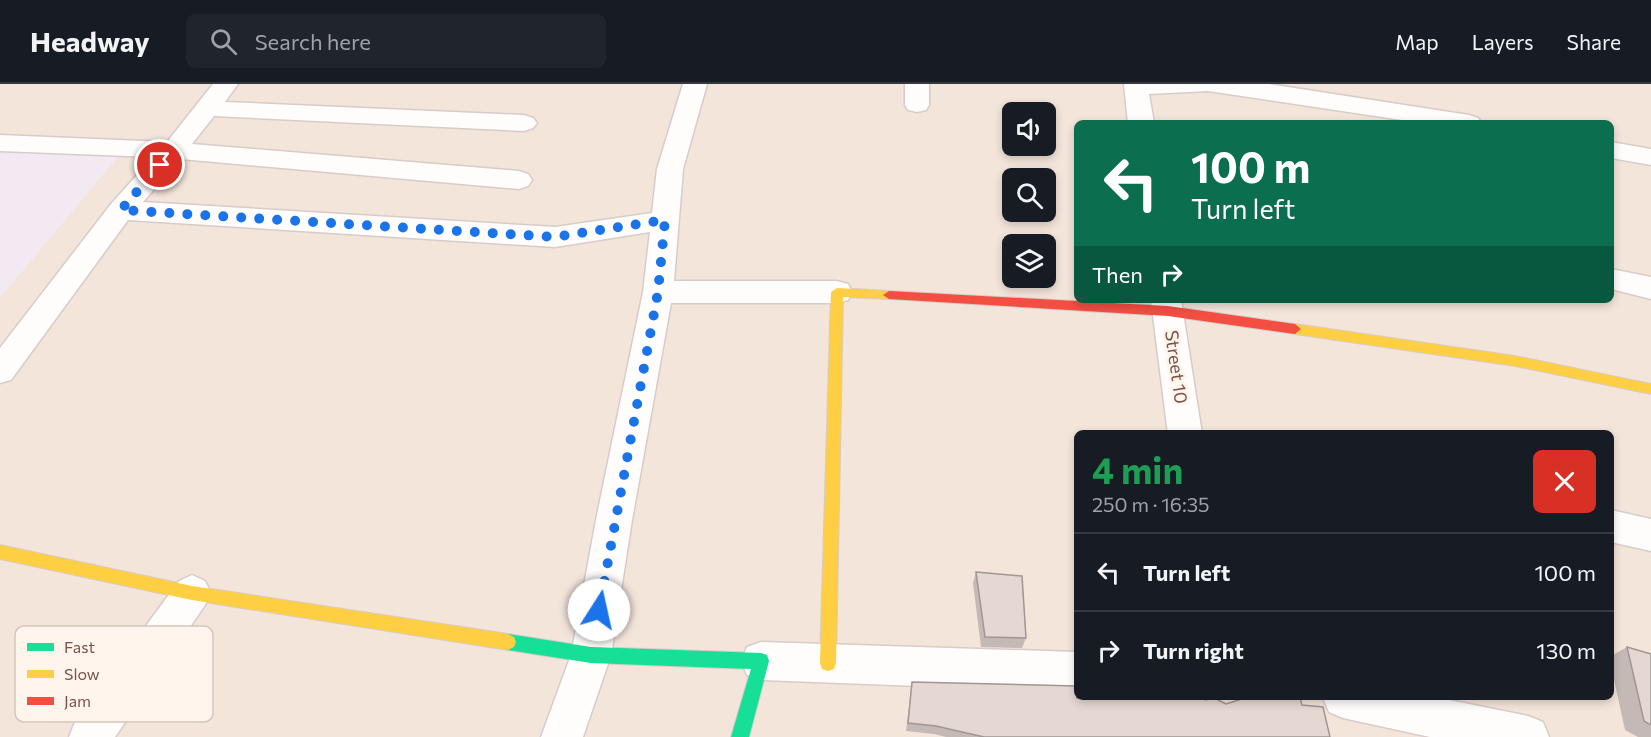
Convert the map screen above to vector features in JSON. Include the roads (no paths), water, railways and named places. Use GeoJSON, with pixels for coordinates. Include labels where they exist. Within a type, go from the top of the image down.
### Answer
{"type":"FeatureCollection","features":[{"type":"Feature","properties":{"kind":"street"},"geometry":{"type":"LineString","coordinates":[[0,370],[121,210],[174,150],[225,84]]}},
{"type":"Feature","properties":{"kind":"street"},"geometry":{"type":"LineString","coordinates":[[562,737],[591,655],[658,292],[670,169],[695,84]]}},
{"type":"Feature","properties":{"kind":"street"},"geometry":{"type":"LineString","coordinates":[[1142,120],[1136,85],[1207,84],[1275,92],[1450,120]]}},
{"type":"Feature","properties":{"kind":"street"},"geometry":{"type":"LineString","coordinates":[[205,108],[524,123]]}},
{"type":"Feature","properties":{"kind":"street"},"geometry":{"type":"LineString","coordinates":[[0,143],[174,150],[519,180]]}},
{"type":"Feature","properties":{"kind":"street"},"geometry":{"type":"LineString","coordinates":[[1614,151],[1651,157]]}},
{"type":"Feature","properties":{"kind":"street"},"geometry":{"type":"LineString","coordinates":[[121,210],[555,237],[665,220]]}},
{"type":"Feature","properties":{"kind":"street"},"geometry":{"type":"LineString","coordinates":[[1614,280],[1651,288]]}},
{"type":"Feature","properties":{"kind":"street"},"geometry":{"type":"LineString","coordinates":[[658,292],[837,292],[1074,302]]}},
{"type":"Feature","properties":{"kind":"street"},"geometry":{"type":"LineString","coordinates":[[828,663],[837,292]]}},
{"type":"Feature","properties":{"kind":"street"},"geometry":{"type":"LineString","coordinates":[[1096,303],[1167,306],[1515,361],[1651,389]]}},
{"type":"Feature","properties":{"kind":"street","name":"Street 10"},"geometry":{"type":"LineString","coordinates":[[1167,306],[1184,430]]}},
{"type":"Feature","properties":{"kind":"street"},"geometry":{"type":"LineString","coordinates":[[1614,527],[1651,535]]}},
{"type":"Feature","properties":{"kind":"street"},"geometry":{"type":"LineString","coordinates":[[0,552],[192,593],[591,655],[1074,672]]}},
{"type":"Feature","properties":{"kind":"street"},"geometry":{"type":"LineString","coordinates":[[169,626],[192,593]]}},
{"type":"Feature","properties":{"kind":"street"},"geometry":{"type":"LineString","coordinates":[[740,737],[761,661]]}},
{"type":"Feature","properties":{"kind":"street"},"geometry":{"type":"LineString","coordinates":[[1352,700],[1528,737]]}},
{"type":"Feature","properties":{"kind":"street"},"geometry":{"type":"LineString","coordinates":[[90,737],[101,722]]}}]}
